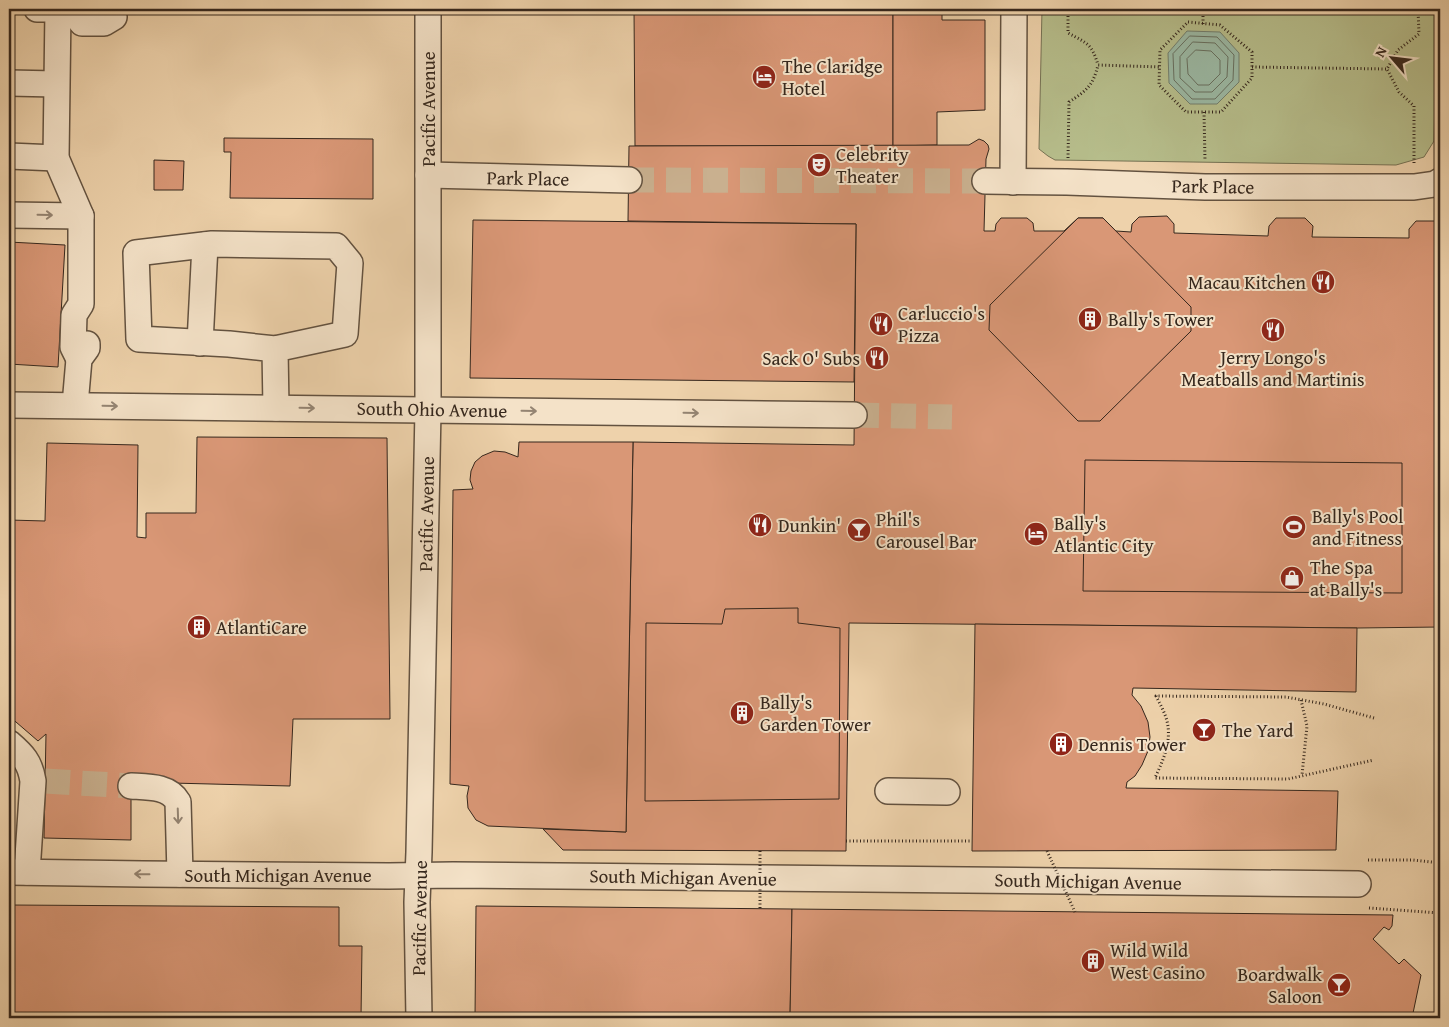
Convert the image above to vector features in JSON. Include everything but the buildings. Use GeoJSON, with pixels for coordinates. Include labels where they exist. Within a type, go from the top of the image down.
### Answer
{"type":"FeatureCollection","features":[{"type":"Feature","properties":{"kind":"street"},"geometry":{"type":"LineString","coordinates":[[76,405],[79,359],[73,347],[74,315],[80,304],[81,216],[56,158],[56,84],[62,10],[82,23],[104,23],[114,17],[108,9]]}},
{"type":"Feature","properties":{"kind":"street","name":"Pacific Avenue"},"geometry":{"type":"LineString","coordinates":[[418,1018],[416,902],[419,875],[428,410],[428,9]]}},
{"type":"Feature","properties":{"kind":"street"},"geometry":{"type":"LineString","coordinates":[[1013,182],[1014,9]]}},
{"type":"Feature","properties":{"kind":"street"},"geometry":{"type":"LineString","coordinates":[[9,82],[56,84]]}},
{"type":"Feature","properties":{"kind":"street"},"geometry":{"type":"LineString","coordinates":[[9,156],[56,158]]}},
{"type":"Feature","properties":{"kind":"street","name":"Park Place"},"geometry":{"type":"LineString","coordinates":[[428,175],[629,180]]}},
{"type":"Feature","properties":{"kind":"street","name":"Park Place"},"geometry":{"type":"LineString","coordinates":[[985,181],[1067,182],[1205,188],[1414,186],[1435,184],[1440,181]]}},
{"type":"Feature","properties":{"kind":"street"},"geometry":{"type":"LineString","coordinates":[[9,215],[81,216]]}},
{"type":"Feature","properties":{"kind":"street"},"geometry":{"type":"LineString","coordinates":[[212,244],[336,246],[350,263],[345,334],[275,349],[200,343],[139,339],[136,253],[212,244]]}},
{"type":"Feature","properties":{"kind":"street"},"geometry":{"type":"LineString","coordinates":[[200,343],[205,245]]}},
{"type":"Feature","properties":{"kind":"street"},"geometry":{"type":"LineString","coordinates":[[275,349],[276,408]]}},
{"type":"Feature","properties":{"kind":"street","name":"South Ohio Avenue"},"geometry":{"type":"LineString","coordinates":[[9,405],[854,414]]}},
{"type":"Feature","properties":{"kind":"street"},"geometry":{"type":"LineString","coordinates":[[9,744],[26,760],[39,781],[18,872]]}},
{"type":"Feature","properties":{"kind":"street"},"geometry":{"type":"LineString","coordinates":[[131,786],[160,788],[174,795],[178,802],[180,874]]}},
{"type":"Feature","properties":{"kind":"street"},"geometry":{"type":"LineString","coordinates":[[888,791],[946,792]]}},
{"type":"Feature","properties":{"kind":"street","name":"South Michigan Avenue"},"geometry":{"type":"LineString","coordinates":[[18,872],[1358,884]]}},
{"type":"Feature","properties":{"kind":"path"},"geometry":{"type":"LineString","coordinates":[[1067,182],[1068,102],[1085,92],[1094,80],[1098,66],[1093,50],[1084,41],[1068,33],[1068,9]]}},
{"type":"Feature","properties":{"kind":"path"},"geometry":{"type":"LineString","coordinates":[[1203,9],[1203,24]]}},
{"type":"Feature","properties":{"kind":"path"},"geometry":{"type":"LineString","coordinates":[[1387,69],[1398,50],[1419,34],[1418,9]]}},
{"type":"Feature","properties":{"kind":"path"},"geometry":{"type":"LineString","coordinates":[[1188,22],[1203,24],[1220,25],[1252,52],[1252,78],[1221,112],[1186,112],[1158,85],[1160,50],[1188,22]]}},
{"type":"Feature","properties":{"kind":"path"},"geometry":{"type":"LineString","coordinates":[[1098,66],[1160,67]]}},
{"type":"Feature","properties":{"kind":"path"},"geometry":{"type":"LineString","coordinates":[[1252,66],[1387,69]]}},
{"type":"Feature","properties":{"kind":"path"},"geometry":{"type":"LineString","coordinates":[[1387,69],[1399,92],[1414,106],[1414,186]]}},
{"type":"Feature","properties":{"kind":"path"},"geometry":{"type":"LineString","coordinates":[[1204,112],[1205,188]]}},
{"type":"Feature","properties":{"kind":"path"},"geometry":{"type":"LineString","coordinates":[[1374,718],[1324,704],[1286,697],[1156,696],[1167,721],[1168,739],[1165,755],[1155,778],[1288,779],[1374,760]]}},
{"type":"Feature","properties":{"kind":"path"},"geometry":{"type":"LineString","coordinates":[[1301,700],[1307,726],[1302,775]]}},
{"type":"Feature","properties":{"kind":"path"},"geometry":{"type":"LineString","coordinates":[[846,841],[972,841]]}},
{"type":"Feature","properties":{"kind":"path"},"geometry":{"type":"LineString","coordinates":[[760,851],[760,909]]}},
{"type":"Feature","properties":{"kind":"path"},"geometry":{"type":"LineString","coordinates":[[1047,851],[1075,912]]}},
{"type":"Feature","properties":{"kind":"green space"},"geometry":{"type":"Polygon","coordinates":[[[1042,9],[1437,9],[1434,141],[1424,157],[1396,165],[1055,160],[1039,149],[1042,9]]]}},
{"type":"Feature","properties":{"kind":"water"},"geometry":{"type":"Polygon","coordinates":[[[1187,31],[1220,32],[1239,53],[1239,82],[1217,104],[1190,104],[1169,83],[1168,53],[1187,31]]]}},
{"type":"Feature","properties":{"kind":"tunnel"},"geometry":{"type":"LineString","coordinates":[[629,180],[985,181]]}},
{"type":"Feature","properties":{"kind":"tunnel"},"geometry":{"type":"LineString","coordinates":[[854,415],[952,417]]}},
{"type":"Feature","properties":{"kind":"tunnel"},"geometry":{"type":"LineString","coordinates":[[45,781],[131,786]]}},
{"type":"Feature","properties":{"kind":"place","name":"The Claridge Hotel"},"geometry":{"type":"Point","coordinates":[764,77]}},
{"type":"Feature","properties":{"kind":"place","name":"Celebrity Theater"},"geometry":{"type":"Point","coordinates":[819,165]}},
{"type":"Feature","properties":{"kind":"place","name":"Macau Kitchen"},"geometry":{"type":"Point","coordinates":[1323,282]}},
{"type":"Feature","properties":{"kind":"place","name":"Bally's Tower"},"geometry":{"type":"Point","coordinates":[1090,319]}},
{"type":"Feature","properties":{"kind":"place","name":"Carluccio's Pizza"},"geometry":{"type":"Point","coordinates":[881,324]}},
{"type":"Feature","properties":{"kind":"place","name":"Jerry Longo's Meatballs and Martinis"},"geometry":{"type":"Point","coordinates":[1273,330]}},
{"type":"Feature","properties":{"kind":"place","name":"Sack O' Subs"},"geometry":{"type":"Point","coordinates":[877,358]}},
{"type":"Feature","properties":{"kind":"place","name":"Dunkin'"},"geometry":{"type":"Point","coordinates":[760,525]}},
{"type":"Feature","properties":{"kind":"place","name":"Bally's Pool and Fitness"},"geometry":{"type":"Point","coordinates":[1294,527]}},
{"type":"Feature","properties":{"kind":"place","name":"Phil's Carousel Bar"},"geometry":{"type":"Point","coordinates":[859,530]}},
{"type":"Feature","properties":{"kind":"place","name":"Bally's Atlantic City"},"geometry":{"type":"Point","coordinates":[1036,534]}},
{"type":"Feature","properties":{"kind":"place","name":"The Spa at Bally's"},"geometry":{"type":"Point","coordinates":[1292,578]}},
{"type":"Feature","properties":{"kind":"place","name":"AtlantiCare"},"geometry":{"type":"Point","coordinates":[199,627]}},
{"type":"Feature","properties":{"kind":"place","name":"Bally's Garden Tower"},"geometry":{"type":"Point","coordinates":[742,713]}},
{"type":"Feature","properties":{"kind":"place","name":"The Yard"},"geometry":{"type":"Point","coordinates":[1204,730]}},
{"type":"Feature","properties":{"kind":"place","name":"Dennis Tower"},"geometry":{"type":"Point","coordinates":[1061,744]}},
{"type":"Feature","properties":{"kind":"place","name":"Wild Wild West Casino"},"geometry":{"type":"Point","coordinates":[1093,961]}},
{"type":"Feature","properties":{"kind":"place","name":"Boardwalk Saloon"},"geometry":{"type":"Point","coordinates":[1339,985]}}]}
